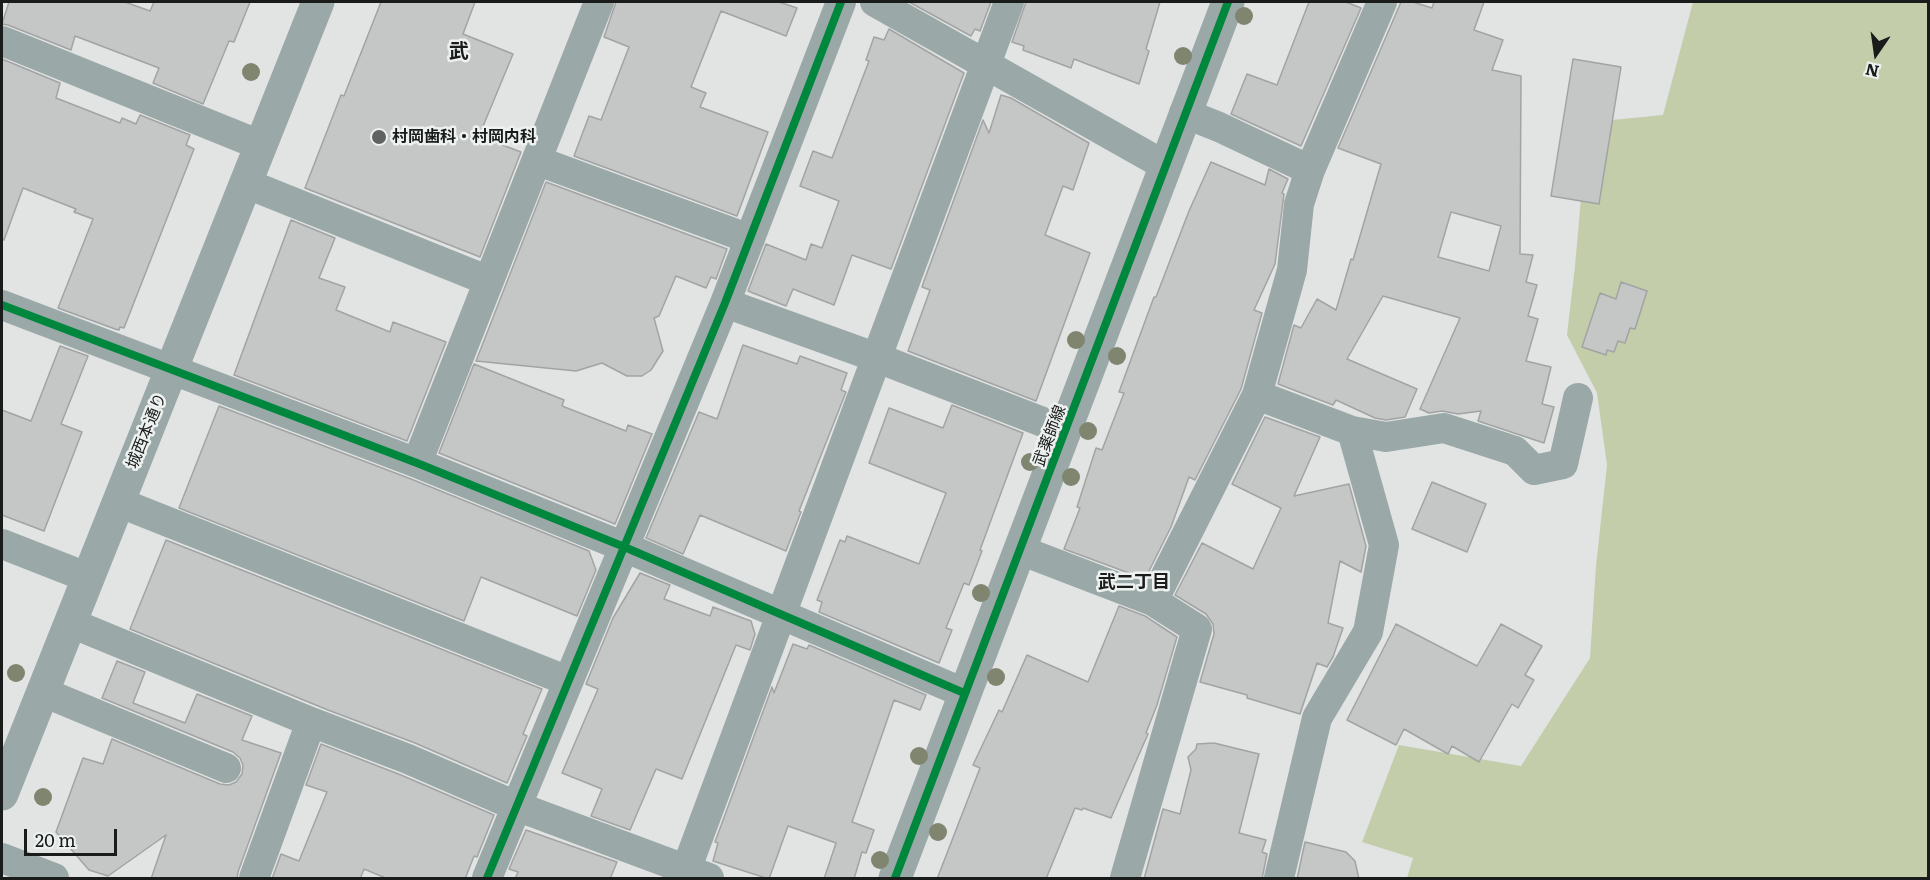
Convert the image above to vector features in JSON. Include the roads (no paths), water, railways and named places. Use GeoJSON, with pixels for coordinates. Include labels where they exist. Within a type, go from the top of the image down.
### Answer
{"type":"FeatureCollection","features":[{"type":"Feature","properties":{"kind":"street","name":"城西本通り"},"geometry":{"type":"LineString","coordinates":[[2,794],[318,2]]}},
{"type":"Feature","properties":{"kind":"street"},"geometry":{"type":"LineString","coordinates":[[417,463],[599,2]]}},
{"type":"Feature","properties":{"kind":"street"},"geometry":{"type":"LineString","coordinates":[[486,879],[622,546],[725,303],[841,2]]}},
{"type":"Feature","properties":{"kind":"street"},"geometry":{"type":"LineString","coordinates":[[875,2],[1164,165]]}},
{"type":"Feature","properties":{"kind":"street"},"geometry":{"type":"LineString","coordinates":[[71,623],[311,722],[408,759],[651,868],[698,874],[781,615],[1009,2]]}},
{"type":"Feature","properties":{"kind":"street","name":"武薬師線"},"geometry":{"type":"LineString","coordinates":[[895,879],[964,693],[1066,431],[1164,165],[1228,2]]}},
{"type":"Feature","properties":{"kind":"street"},"geometry":{"type":"LineString","coordinates":[[1152,601],[1257,395],[1292,270],[1299,204],[1310,170],[1382,2]]}},
{"type":"Feature","properties":{"kind":"street"},"geometry":{"type":"LineString","coordinates":[[2,41],[260,145]]}},
{"type":"Feature","properties":{"kind":"street"},"geometry":{"type":"LineString","coordinates":[[1184,113],[1310,170]]}},
{"type":"Feature","properties":{"kind":"street"},"geometry":{"type":"LineString","coordinates":[[538,161],[750,239]]}},
{"type":"Feature","properties":{"kind":"street"},"geometry":{"type":"LineString","coordinates":[[245,183],[489,280]]}},
{"type":"Feature","properties":{"kind":"street"},"geometry":{"type":"LineString","coordinates":[[725,303],[876,357],[1066,431]]}},
{"type":"Feature","properties":{"kind":"street"},"geometry":{"type":"LineString","coordinates":[[2,305],[417,463],[622,546],[964,693]]}},
{"type":"Feature","properties":{"kind":"street"},"geometry":{"type":"LineString","coordinates":[[1257,395],[1352,431],[1386,437],[1444,428],[1515,451],[1534,470],[1563,464],[1578,398]]}},
{"type":"Feature","properties":{"kind":"street"},"geometry":{"type":"LineString","coordinates":[[1279,879],[1317,718],[1368,632],[1384,545],[1352,431]]}},
{"type":"Feature","properties":{"kind":"street"},"geometry":{"type":"LineString","coordinates":[[118,502],[568,681]]}},
{"type":"Feature","properties":{"kind":"street"},"geometry":{"type":"LineString","coordinates":[[2,544],[89,578]]}},
{"type":"Feature","properties":{"kind":"street"},"geometry":{"type":"LineString","coordinates":[[1020,550],[1152,601],[1197,629],[1125,879]]}},
{"type":"Feature","properties":{"kind":"street"},"geometry":{"type":"LineString","coordinates":[[43,692],[226,768]]}},
{"type":"Feature","properties":{"kind":"street"},"geometry":{"type":"LineString","coordinates":[[254,879],[311,722]]}},
{"type":"Feature","properties":{"kind":"street"},"geometry":{"type":"LineString","coordinates":[[2,858],[54,879]]}},
{"type":"Feature","properties":{"kind":"place","name":"村岡歯科・村岡内科"},"geometry":{"type":"Point","coordinates":[379,137]}},
{"type":"Feature","properties":{"kind":"district","name":"武"},"geometry":{"type":"Point","coordinates":[459,52]}},
{"type":"Feature","properties":{"kind":"district","name":"武二丁目"},"geometry":{"type":"Point","coordinates":[1134,583]}}]}
